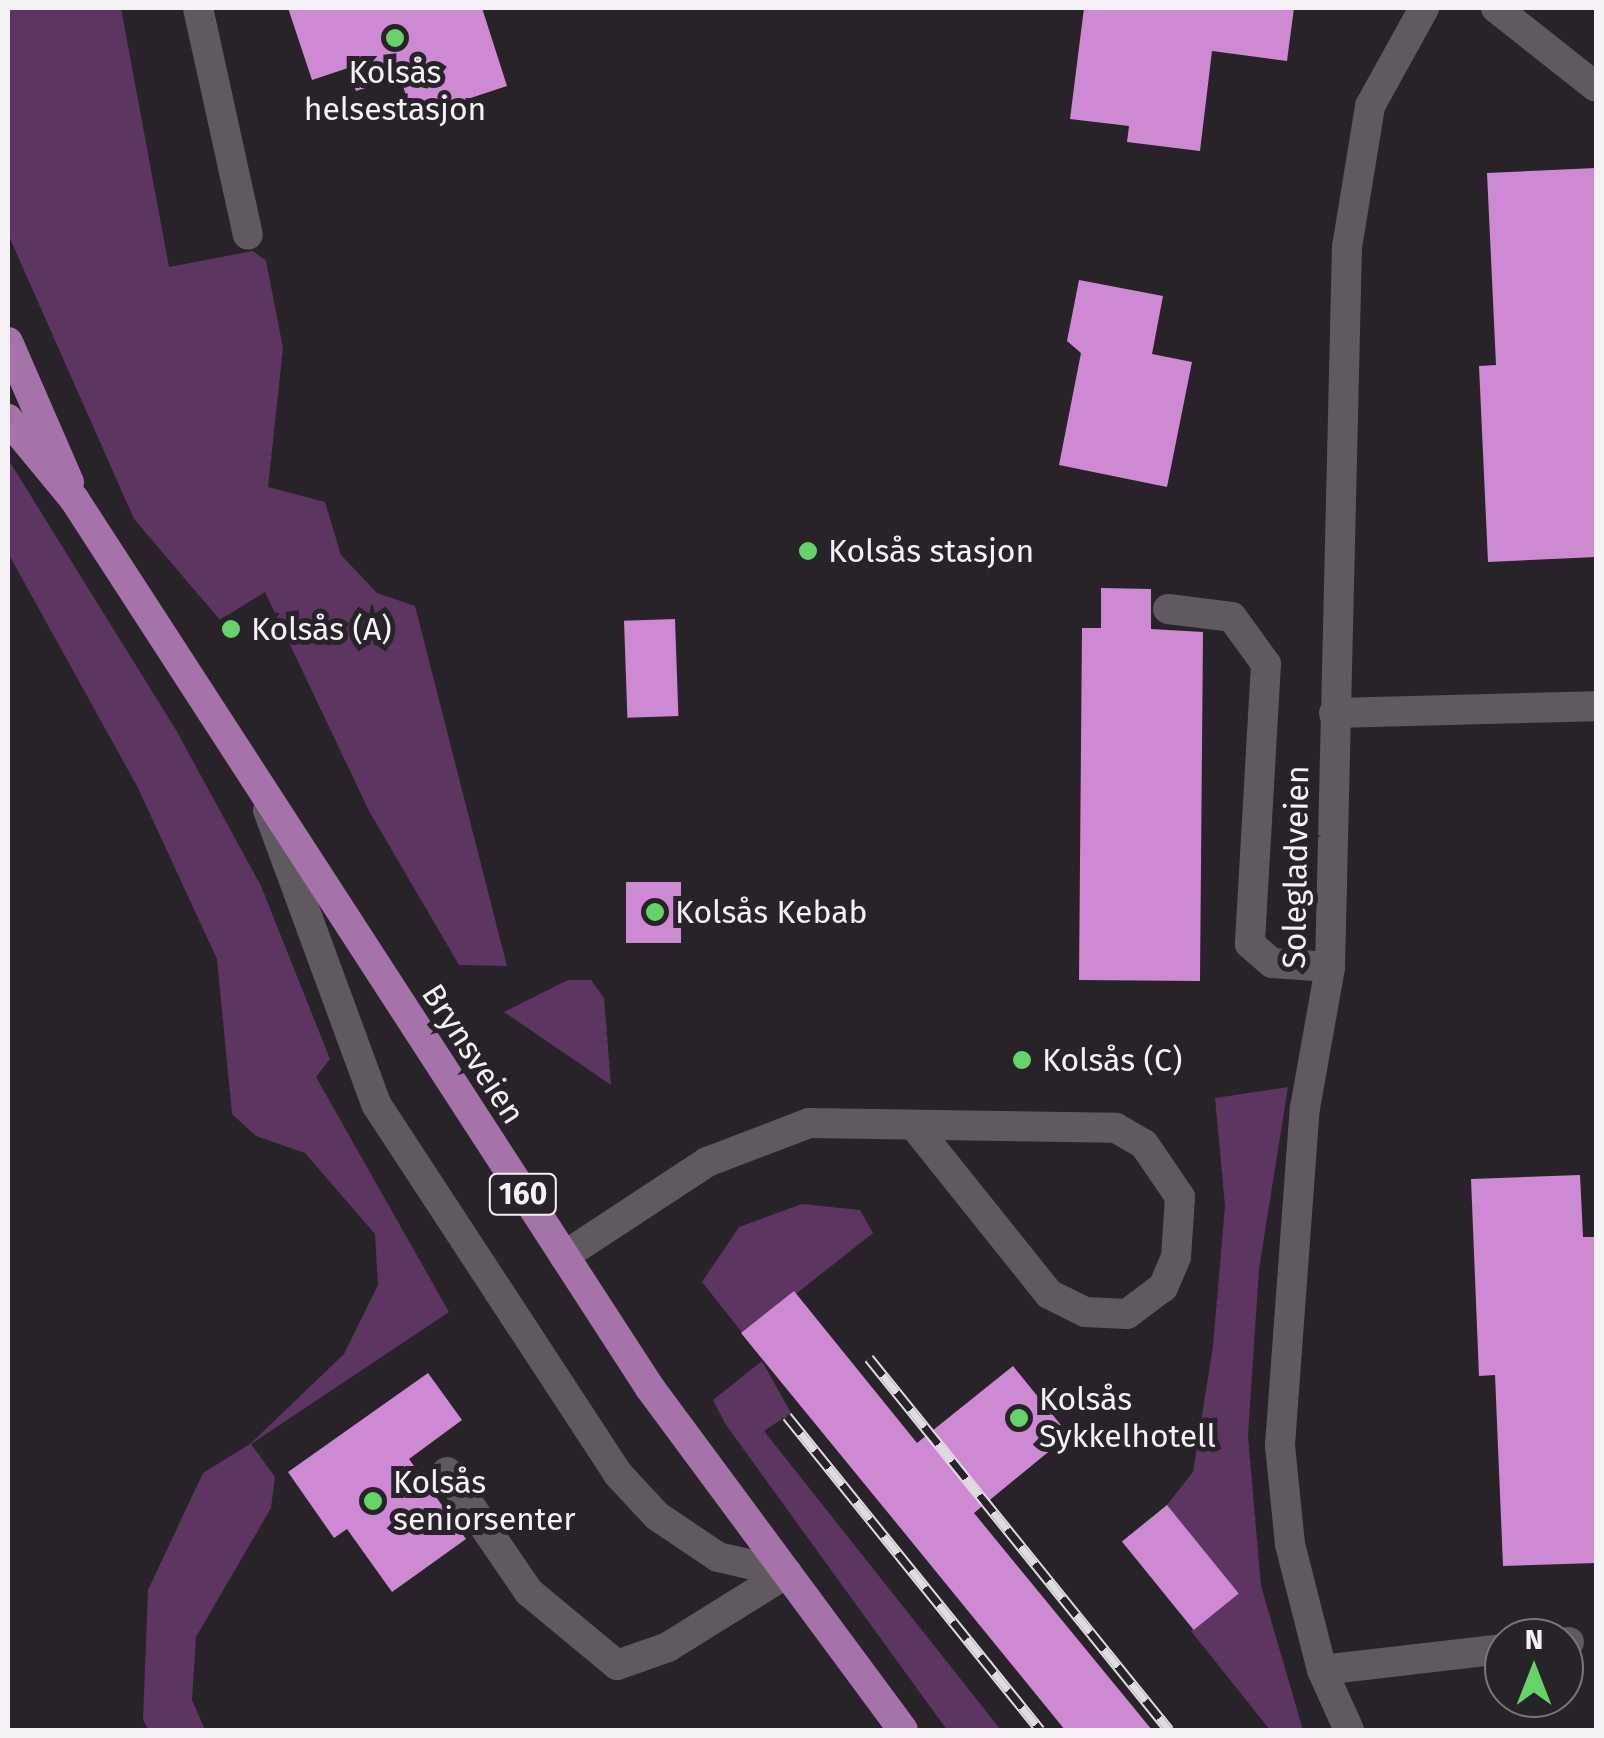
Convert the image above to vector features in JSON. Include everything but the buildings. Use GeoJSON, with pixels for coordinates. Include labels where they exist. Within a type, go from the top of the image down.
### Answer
{"type":"FeatureCollection","features":[{"type":"Feature","properties":{"kind":"main road","name":"Brynsveien"},"geometry":{"type":"LineString","coordinates":[[8,342],[46,415],[74,499]]}},
{"type":"Feature","properties":{"kind":"main road","name":"Brynsveien"},"geometry":{"type":"LineString","coordinates":[[8,419],[74,499],[268,810],[564,1256],[787,1573],[903,1730]]}},
{"type":"Feature","properties":{"kind":"street"},"geometry":{"type":"LineString","coordinates":[[198,8],[248,235]]}},
{"type":"Feature","properties":{"kind":"street","name":"Solegladveien"},"geometry":{"type":"LineString","coordinates":[[1349,1730],[1322,1670],[1290,1544],[1280,1446],[1305,1108],[1324,1026],[1330,967],[1348,247],[1370,106],[1424,8]]}},
{"type":"Feature","properties":{"kind":"street"},"geometry":{"type":"LineString","coordinates":[[1496,8],[1596,87]]}},
{"type":"Feature","properties":{"kind":"street"},"geometry":{"type":"LineString","coordinates":[[1168,609],[1232,617],[1266,664],[1250,944],[1272,963],[1330,967]]}},
{"type":"Feature","properties":{"kind":"street"},"geometry":{"type":"LineString","coordinates":[[1334,713],[1596,706]]}},
{"type":"Feature","properties":{"kind":"street"},"geometry":{"type":"LineString","coordinates":[[268,810],[376,1104],[618,1474],[657,1516],[718,1557],[787,1573]]}},
{"type":"Feature","properties":{"kind":"street"},"geometry":{"type":"LineString","coordinates":[[564,1256],[707,1162],[808,1123],[1116,1128],[1144,1144],[1180,1197],[1176,1257],[1163,1287],[1127,1314],[1085,1312],[1049,1294],[915,1127]]}},
{"type":"Feature","properties":{"kind":"street"},"geometry":{"type":"LineString","coordinates":[[447,1472],[530,1592],[617,1665],[668,1647],[787,1573]]}},
{"type":"Feature","properties":{"kind":"street"},"geometry":{"type":"LineString","coordinates":[[1322,1670],[1484,1652]]}},
{"type":"Feature","properties":{"kind":"shaded area"},"geometry":{"type":"Polygon","coordinates":[[[8,8],[121,8],[169,267],[253,251],[266,261],[283,348],[268,487],[325,502],[341,555],[377,593],[415,606],[507,966],[459,965],[369,811],[265,592],[220,620],[134,519],[8,234],[8,8]]]}},
{"type":"Feature","properties":{"kind":"shaded area"},"geometry":{"type":"Polygon","coordinates":[[[8,459],[176,730],[261,886],[330,1059],[316,1077],[449,1312],[251,1444],[275,1477],[271,1508],[196,1637],[192,1700],[205,1730],[149,1730],[143,1720],[148,1590],[203,1473],[250,1444],[344,1354],[378,1285],[375,1234],[305,1153],[256,1136],[232,1114],[217,959],[138,788],[8,553],[8,459]]]}},
{"type":"Feature","properties":{"kind":"shaded area"},"geometry":{"type":"Polygon","coordinates":[[[568,980],[591,980],[604,998],[611,1085],[504,1012],[568,980]]]}},
{"type":"Feature","properties":{"kind":"shaded area"},"geometry":{"type":"Polygon","coordinates":[[[1288,1087],[1259,1269],[1248,1436],[1261,1586],[1303,1730],[1270,1730],[1191,1631],[1237,1594],[1167,1505],[1193,1472],[1213,1346],[1225,1206],[1215,1098],[1288,1087]]]}},
{"type":"Feature","properties":{"kind":"shaded area"},"geometry":{"type":"Polygon","coordinates":[[[802,1204],[860,1210],[873,1233],[744,1335],[702,1282],[739,1227],[802,1204]]]}},
{"type":"Feature","properties":{"kind":"shaded area"},"geometry":{"type":"Polygon","coordinates":[[[762,1361],[791,1413],[764,1431],[1001,1730],[947,1730],[726,1425],[713,1400],[762,1361]]]}},
{"type":"Feature","properties":{"kind":"railway"},"geometry":{"type":"LineString","coordinates":[[869,1358],[1169,1730]]}},
{"type":"Feature","properties":{"kind":"railway"},"geometry":{"type":"LineString","coordinates":[[787,1416],[1040,1730]]}},
{"type":"Feature","properties":{"kind":"place","name":"Kolsås helsestasjon"},"geometry":{"type":"Point","coordinates":[395,38]}},
{"type":"Feature","properties":{"kind":"place","name":"Kolsås stasjon"},"geometry":{"type":"Point","coordinates":[808,551]}},
{"type":"Feature","properties":{"kind":"place","name":"Kolsås (A)"},"geometry":{"type":"Point","coordinates":[231,629]}},
{"type":"Feature","properties":{"kind":"place","name":"Kolsås Kebab"},"geometry":{"type":"Point","coordinates":[655,912]}},
{"type":"Feature","properties":{"kind":"place","name":"Kolsås (C)"},"geometry":{"type":"Point","coordinates":[1022,1060]}},
{"type":"Feature","properties":{"kind":"place","name":"Kolsås Sykkelhotell"},"geometry":{"type":"Point","coordinates":[1019,1418]}},
{"type":"Feature","properties":{"kind":"place","name":"Kolsås seniorsenter"},"geometry":{"type":"Point","coordinates":[373,1501]}}]}
